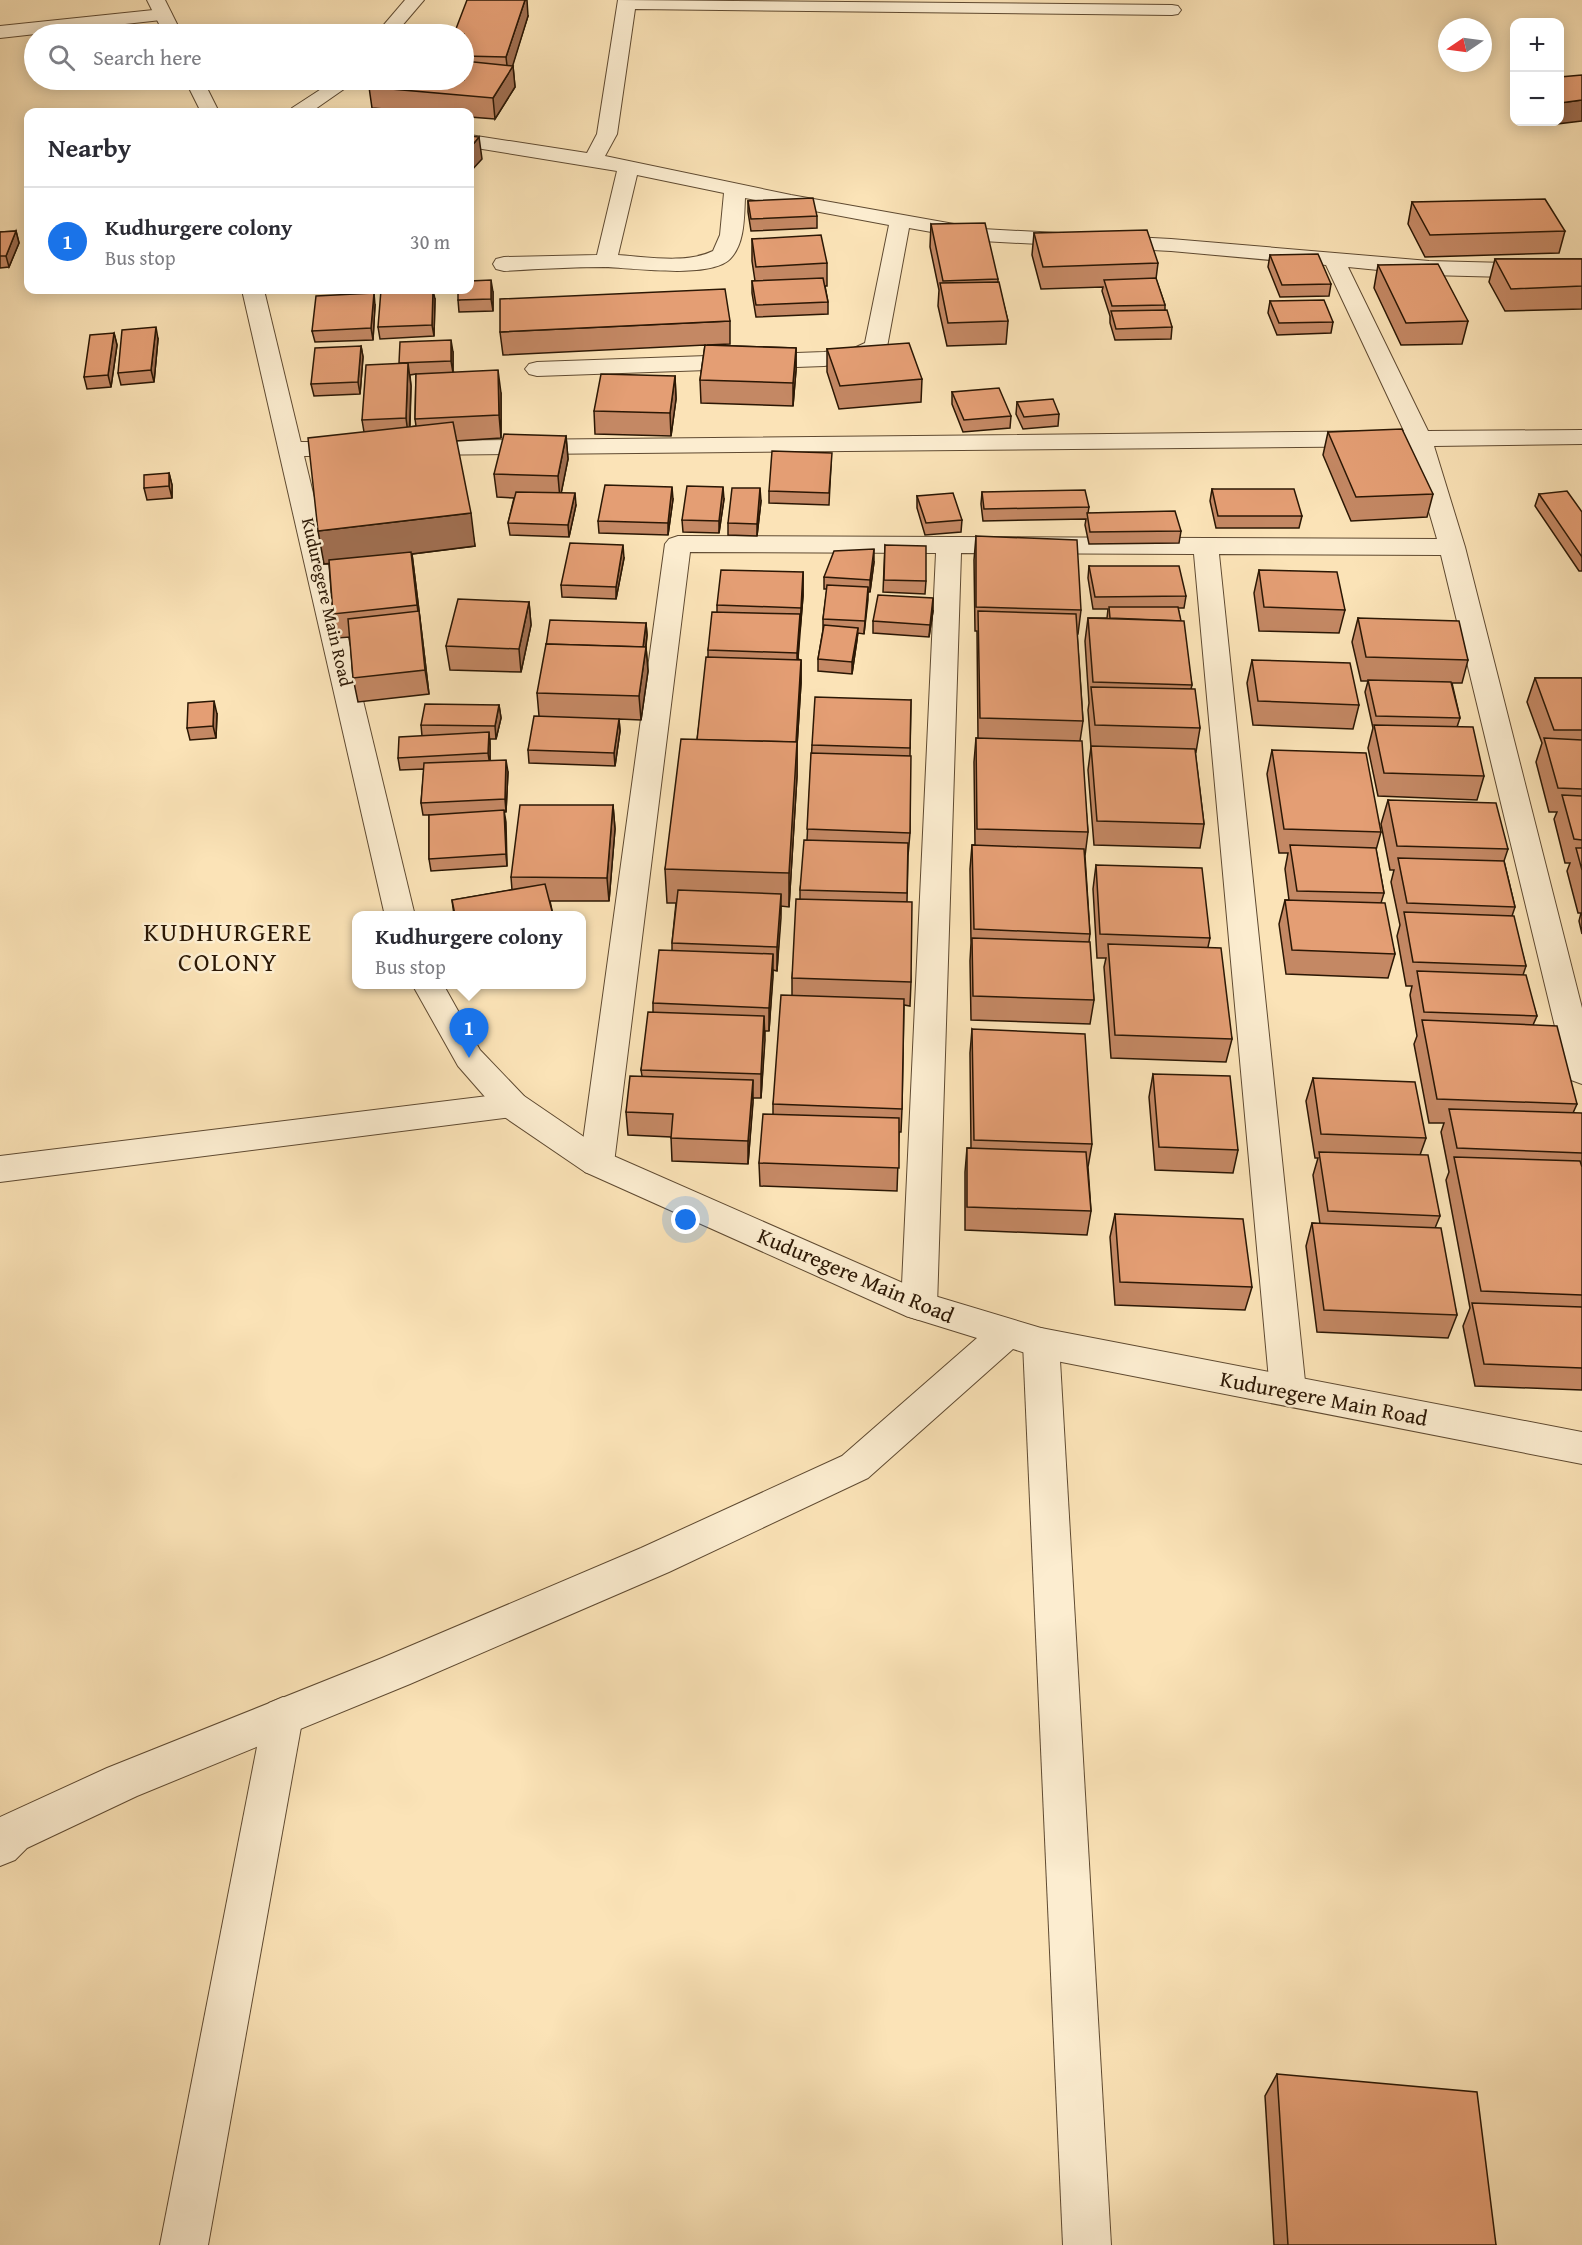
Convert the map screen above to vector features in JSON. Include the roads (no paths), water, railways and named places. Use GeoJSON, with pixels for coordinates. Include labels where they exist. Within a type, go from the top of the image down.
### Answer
{"type":"FeatureCollection","features":[{"type":"Feature","properties":{"kind":"street"},"geometry":{"type":"LineString","coordinates":[[395,24],[415,0]]}},
{"type":"Feature","properties":{"kind":"street"},"geometry":{"type":"LineString","coordinates":[[593,160],[607,134],[626,2],[1172,10]]}},
{"type":"Feature","properties":{"kind":"street"},"geometry":{"type":"LineString","coordinates":[[53,24],[160,8],[167,24]]}},
{"type":"Feature","properties":{"kind":"street"},"geometry":{"type":"LineString","coordinates":[[0,32],[24,28]]}},
{"type":"Feature","properties":{"kind":"street"},"geometry":{"type":"LineString","coordinates":[[199,90],[208,108]]}},
{"type":"Feature","properties":{"kind":"street"},"geometry":{"type":"LineString","coordinates":[[305,108],[331,90]]}},
{"type":"Feature","properties":{"kind":"street"},"geometry":{"type":"LineString","coordinates":[[474,142],[593,160],[735,190],[982,235],[1171,245],[1429,268],[1582,272]]}},
{"type":"Feature","properties":{"kind":"street"},"geometry":{"type":"LineString","coordinates":[[606,261],[619,214],[628,168]]}},
{"type":"Feature","properties":{"kind":"street"},"geometry":{"type":"LineString","coordinates":[[504,264],[606,261],[700,263],[720,257],[727,249],[730,237],[735,190]]}},
{"type":"Feature","properties":{"kind":"street"},"geometry":{"type":"LineString","coordinates":[[537,369],[824,359],[859,354],[876,347],[900,220]]}},
{"type":"Feature","properties":{"kind":"street"},"geometry":{"type":"LineString","coordinates":[[1334,260],[1420,440],[1452,547],[1582,1072]]}},
{"type":"Feature","properties":{"kind":"street","name":"Kuduregere Main Road"},"geometry":{"type":"LineString","coordinates":[[254,294],[399,911]]}},
{"type":"Feature","properties":{"kind":"street"},"geometry":{"type":"LineString","coordinates":[[291,449],[1582,437]]}},
{"type":"Feature","properties":{"kind":"street"},"geometry":{"type":"LineString","coordinates":[[597,1163],[678,544],[1452,547]]}},
{"type":"Feature","properties":{"kind":"street"},"geometry":{"type":"LineString","coordinates":[[919,1306],[949,545]]}},
{"type":"Feature","properties":{"kind":"street"},"geometry":{"type":"LineString","coordinates":[[1206,546],[1288,1391]]}},
{"type":"Feature","properties":{"kind":"street","name":"Kuduregere Main Road"},"geometry":{"type":"LineString","coordinates":[[430,989],[469,1058],[512,1105],[597,1163],[919,1306],[1024,1338],[1582,1448]]}},
{"type":"Feature","properties":{"kind":"street"},"geometry":{"type":"LineString","coordinates":[[0,1169],[512,1105]]}},
{"type":"Feature","properties":{"kind":"street"},"geometry":{"type":"LineString","coordinates":[[0,1845],[12,1833],[102,1791],[396,1671],[655,1560],[855,1467],[1024,1338]]}},
{"type":"Feature","properties":{"kind":"street"},"geometry":{"type":"LineString","coordinates":[[1024,1338],[1087,2245]]}},
{"type":"Feature","properties":{"kind":"street"},"geometry":{"type":"LineString","coordinates":[[184,2245],[283,1716]]}},
{"type":"Feature","properties":{"kind":"place","name":"Kudhurgere colony"},"geometry":{"type":"Point","coordinates":[469,1058]}},
{"type":"Feature","properties":{"kind":"district","name":"KUDHURGERE COLONY"},"geometry":{"type":"Point","coordinates":[228,947]}}]}
